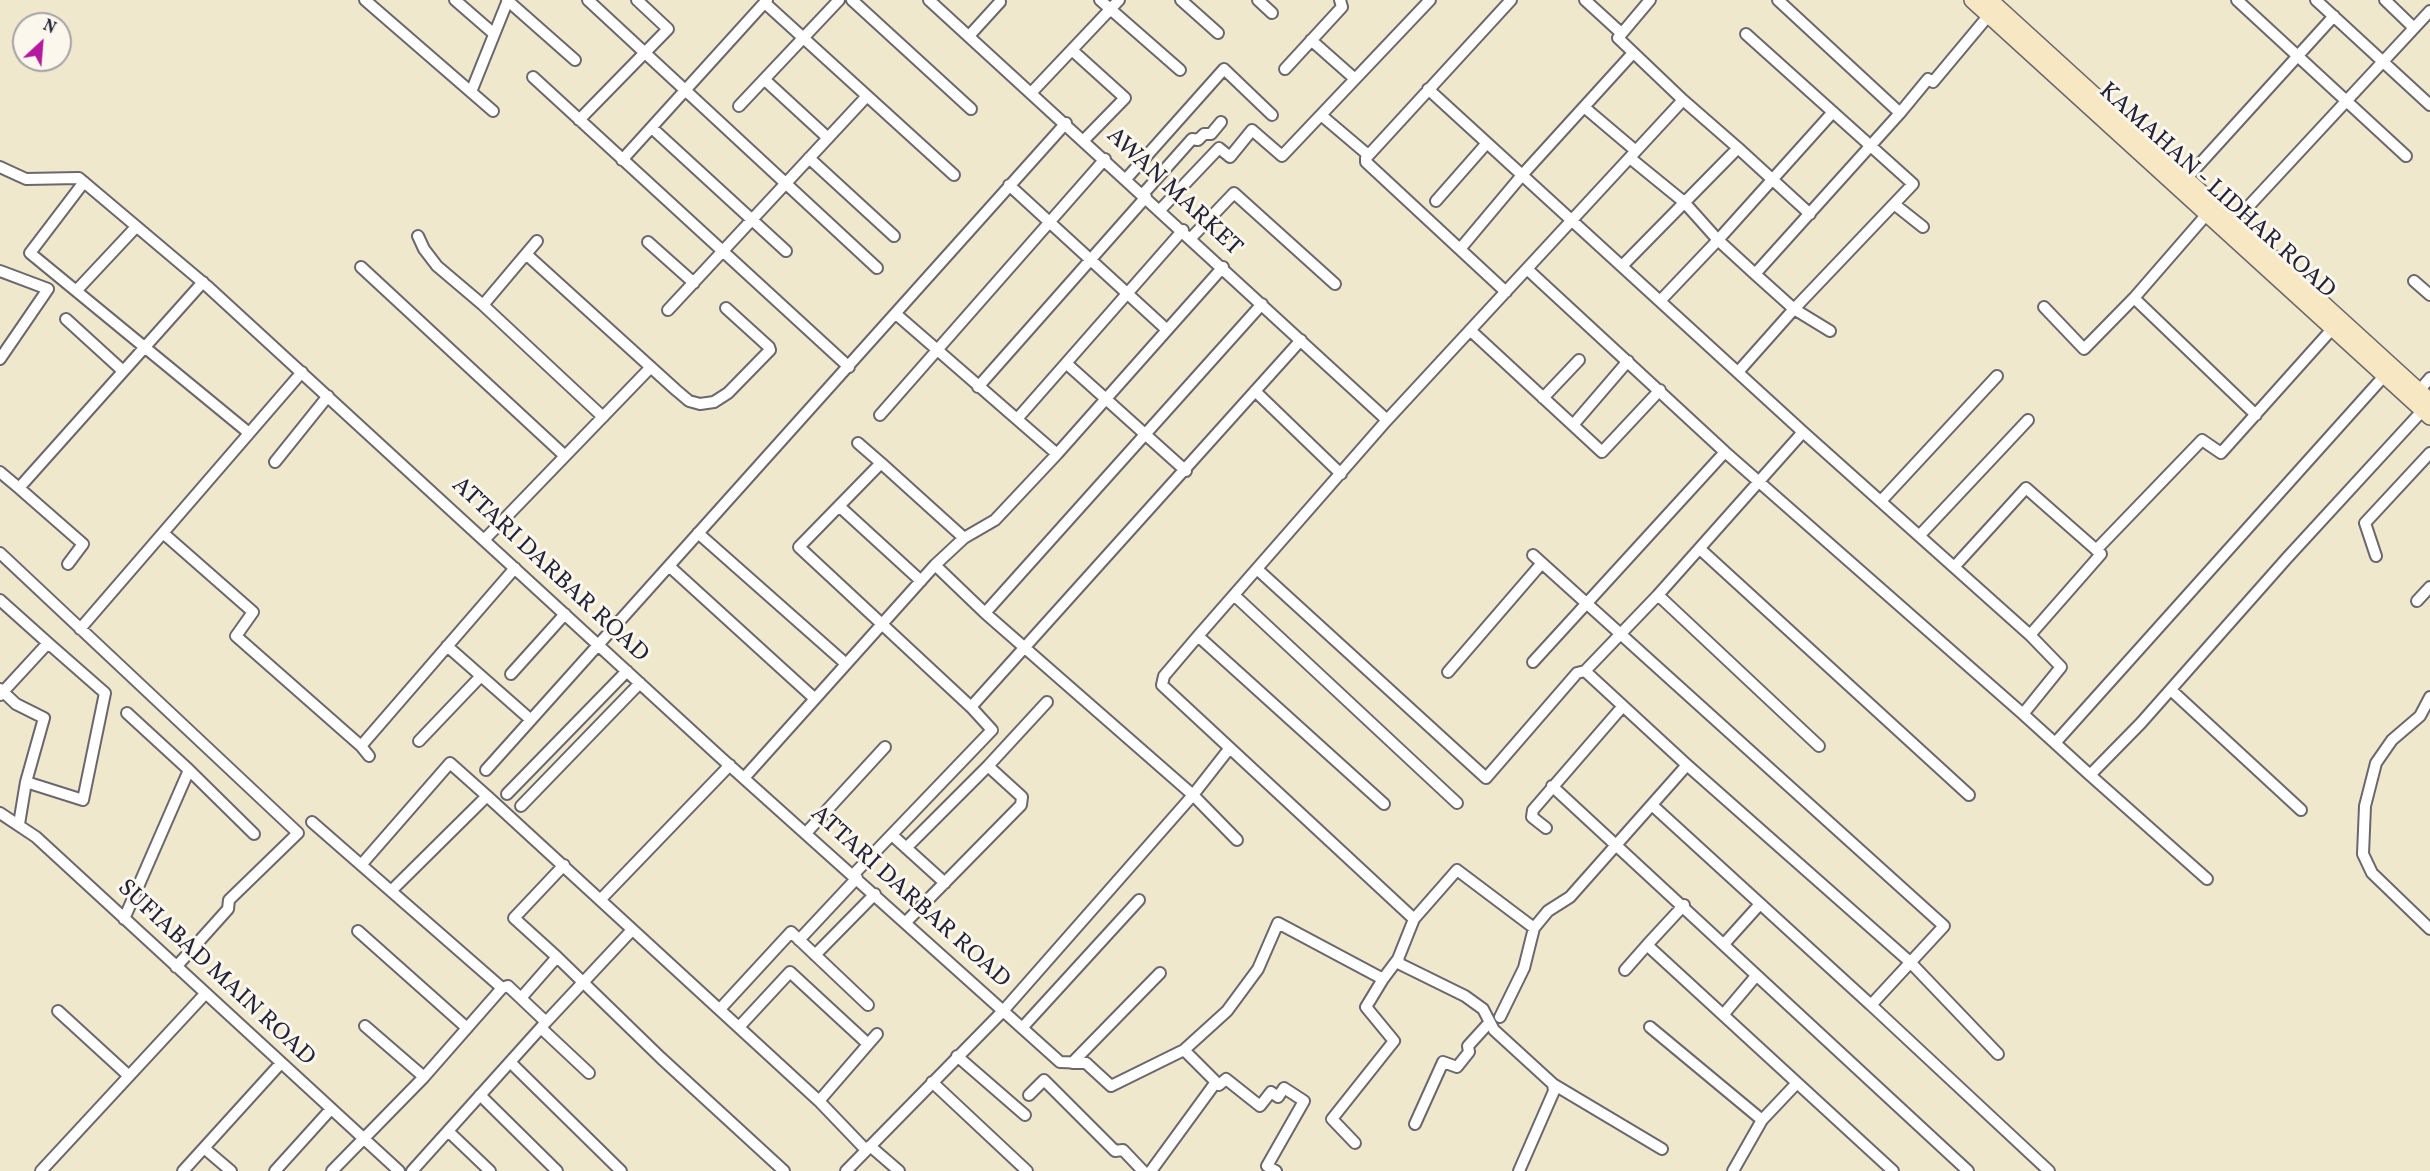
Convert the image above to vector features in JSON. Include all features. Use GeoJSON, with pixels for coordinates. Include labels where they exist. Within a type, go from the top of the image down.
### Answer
{"type":"FeatureCollection","features":[{"type":"Feature","properties":{"kind":"main road","name":"KAMAHAN - LIDHAR ROAD"},"geometry":{"type":"LineString","coordinates":[[1972,0],[1995,6],[2234,222],[2426,405]]}},
{"type":"Feature","properties":{"kind":"main road","name":"KAMAHAN - LIDHAR ROAD"},"geometry":{"type":"LineString","coordinates":[[1995,6],[2207,214],[2385,375],[2426,405]]}},
{"type":"Feature","properties":{"kind":"street"},"geometry":{"type":"LineString","coordinates":[[365,0],[493,111]]}},
{"type":"Feature","properties":{"kind":"street"},"geometry":{"type":"LineString","coordinates":[[455,0],[493,33]]}},
{"type":"Feature","properties":{"kind":"street"},"geometry":{"type":"LineString","coordinates":[[471,92],[507,0],[574,60]]}},
{"type":"Feature","properties":{"kind":"street"},"geometry":{"type":"LineString","coordinates":[[588,0],[878,268]]}},
{"type":"Feature","properties":{"kind":"street"},"geometry":{"type":"LineString","coordinates":[[579,120],[668,29],[638,0]]}},
{"type":"Feature","properties":{"kind":"street"},"geometry":{"type":"LineString","coordinates":[[739,106],[839,0]]}},
{"type":"Feature","properties":{"kind":"street"},"geometry":{"type":"LineString","coordinates":[[852,0],[971,109]]}},
{"type":"Feature","properties":{"kind":"street","name":"AWAN MARKET"},"geometry":{"type":"LineString","coordinates":[[929,0],[1161,210],[1387,420]]}},
{"type":"Feature","properties":{"kind":"street"},"geometry":{"type":"LineString","coordinates":[[1100,0],[1180,70]]}},
{"type":"Feature","properties":{"kind":"street"},"geometry":{"type":"LineString","coordinates":[[1031,93],[1119,0]]}},
{"type":"Feature","properties":{"kind":"street"},"geometry":{"type":"LineString","coordinates":[[1181,0],[1218,33]]}},
{"type":"Feature","properties":{"kind":"street"},"geometry":{"type":"LineString","coordinates":[[1258,0],[1272,13]]}},
{"type":"Feature","properties":{"kind":"street"},"geometry":{"type":"LineString","coordinates":[[1161,210],[1219,148],[1230,157],[1253,130],[1282,156],[1430,0]]}},
{"type":"Feature","properties":{"kind":"street"},"geometry":{"type":"LineString","coordinates":[[1506,292],[1366,162],[1367,154],[1511,0]]}},
{"type":"Feature","properties":{"kind":"street"},"geometry":{"type":"LineString","coordinates":[[1585,0],[1620,32]]}},
{"type":"Feature","properties":{"kind":"street"},"geometry":{"type":"LineString","coordinates":[[1650,0],[1620,32],[1618,38],[1810,214]]}},
{"type":"Feature","properties":{"kind":"street"},"geometry":{"type":"LineString","coordinates":[[2237,0],[2300,55],[2406,156]]}},
{"type":"Feature","properties":{"kind":"street"},"geometry":{"type":"LineString","coordinates":[[2316,0],[2430,105]]}},
{"type":"Feature","properties":{"kind":"street"},"geometry":{"type":"LineString","coordinates":[[2385,0],[2414,28]]}},
{"type":"Feature","properties":{"kind":"street"},"geometry":{"type":"LineString","coordinates":[[622,160],[766,1],[954,175]]}},
{"type":"Feature","properties":{"kind":"street"},"geometry":{"type":"LineString","coordinates":[[969,36],[1000,2]]}},
{"type":"Feature","properties":{"kind":"street"},"geometry":{"type":"LineString","coordinates":[[1285,69],[1344,2]]}},
{"type":"Feature","properties":{"kind":"street"},"geometry":{"type":"LineString","coordinates":[[1784,2],[1900,113]]}},
{"type":"Feature","properties":{"kind":"street"},"geometry":{"type":"LineString","coordinates":[[1755,274],[1873,146],[1928,79],[1933,82],[1995,6]]}},
{"type":"Feature","properties":{"kind":"street"},"geometry":{"type":"LineString","coordinates":[[2234,222],[2430,11]]}},
{"type":"Feature","properties":{"kind":"street"},"geometry":{"type":"LineString","coordinates":[[2186,179],[2334,16]]}},
{"type":"Feature","properties":{"kind":"street"},"geometry":{"type":"LineString","coordinates":[[1738,372],[1794,309],[1913,184],[1746,34]]}},
{"type":"Feature","properties":{"kind":"street"},"geometry":{"type":"LineString","coordinates":[[1311,40],[1355,79]]}},
{"type":"Feature","properties":{"kind":"street"},"geometry":{"type":"LineString","coordinates":[[1073,51],[1125,98],[1084,140]]}},
{"type":"Feature","properties":{"kind":"street"},"geometry":{"type":"LineString","coordinates":[[1461,249],[1523,174],[1633,52]]}},
{"type":"Feature","properties":{"kind":"street"},"geometry":{"type":"LineString","coordinates":[[1126,179],[1224,69],[1272,115]]}},
{"type":"Feature","properties":{"kind":"street"},"geometry":{"type":"LineString","coordinates":[[533,77],[849,367]]}},
{"type":"Feature","properties":{"kind":"street"},"geometry":{"type":"LineString","coordinates":[[765,80],[828,138]]}},
{"type":"Feature","properties":{"kind":"street"},"geometry":{"type":"LineString","coordinates":[[1428,89],[1803,432],[1955,566],[2061,667],[2023,714]]}},
{"type":"Feature","properties":{"kind":"street"},"geometry":{"type":"LineString","coordinates":[[668,310],[867,96]]}},
{"type":"Feature","properties":{"kind":"street"},"geometry":{"type":"LineString","coordinates":[[1414,919],[1162,685],[1164,676],[1387,420],[1683,100]]}},
{"type":"Feature","properties":{"kind":"street"},"geometry":{"type":"LineString","coordinates":[[1584,107],[1684,202],[1718,240],[1755,274],[1794,309],[1830,331]]}},
{"type":"Feature","properties":{"kind":"street"},"geometry":{"type":"LineString","coordinates":[[1660,301],[1833,112]]}},
{"type":"Feature","properties":{"kind":"street"},"geometry":{"type":"LineString","coordinates":[[1321,115],[1367,154]]}},
{"type":"Feature","properties":{"kind":"street"},"geometry":{"type":"LineString","coordinates":[[978,387],[1192,139],[1198,140],[1204,134],[1211,134],[1221,122]]}},
{"type":"Feature","properties":{"kind":"street"},"geometry":{"type":"LineString","coordinates":[[486,770],[1066,123]]}},
{"type":"Feature","properties":{"kind":"street"},"geometry":{"type":"LineString","coordinates":[[652,128],[786,251]]}},
{"type":"Feature","properties":{"kind":"street"},"geometry":{"type":"LineString","coordinates":[[1436,201],[1487,143]]}},
{"type":"Feature","properties":{"kind":"street"},"geometry":{"type":"LineString","coordinates":[[1622,266],[1738,148]]}},
{"type":"Feature","properties":{"kind":"street"},"geometry":{"type":"LineString","coordinates":[[809,158],[894,236]]}},
{"type":"Feature","properties":{"kind":"street"},"geometry":{"type":"LineString","coordinates":[[880,415],[939,351],[1048,220],[1105,159]]}},
{"type":"Feature","properties":{"kind":"street"},"geometry":{"type":"LineString","coordinates":[[0,167],[26,179],[79,178],[84,182],[30,253],[146,346],[249,433]]}},
{"type":"Feature","properties":{"kind":"street","name":"ATTARI DARBAR ROAD"},"geometry":{"type":"LineString","coordinates":[[84,182],[203,282],[730,765],[1060,1062],[1086,1063],[1111,1086],[1184,1050]]}},
{"type":"Feature","properties":{"kind":"street"},"geometry":{"type":"LineString","coordinates":[[1009,184],[1166,329]]}},
{"type":"Feature","properties":{"kind":"street"},"geometry":{"type":"LineString","coordinates":[[1017,419],[1067,364],[1126,292],[1234,193],[1335,284]]}},
{"type":"Feature","properties":{"kind":"street"},"geometry":{"type":"LineString","coordinates":[[1894,204],[1923,227]]}},
{"type":"Feature","properties":{"kind":"street"},"geometry":{"type":"LineString","coordinates":[[2044,307],[2084,349],[2134,298],[2207,214]]}},
{"type":"Feature","properties":{"kind":"street"},"geometry":{"type":"LineString","coordinates":[[77,290],[136,227]]}},
{"type":"Feature","properties":{"kind":"street"},"geometry":{"type":"LineString","coordinates":[[418,236],[424,249],[437,266],[483,305],[603,417]]}},
{"type":"Feature","properties":{"kind":"street"},"geometry":{"type":"LineString","coordinates":[[483,305],[537,241]]}},
{"type":"Feature","properties":{"kind":"street"},"geometry":{"type":"LineString","coordinates":[[648,243],[694,283]]}},
{"type":"Feature","properties":{"kind":"street"},"geometry":{"type":"LineString","coordinates":[[526,254],[689,401],[700,405],[714,402],[728,393],[770,350],[726,308]]}},
{"type":"Feature","properties":{"kind":"street"},"geometry":{"type":"LineString","coordinates":[[361,267],[565,456]]}},
{"type":"Feature","properties":{"kind":"street"},"geometry":{"type":"LineString","coordinates":[[744,777],[935,566],[964,538],[994,520],[1057,454],[1223,267]]}},
{"type":"Feature","properties":{"kind":"street"},"geometry":{"type":"LineString","coordinates":[[1527,269],[1725,452],[2207,879]]}},
{"type":"Feature","properties":{"kind":"street"},"geometry":{"type":"LineString","coordinates":[[0,272],[48,289],[0,359]]}},
{"type":"Feature","properties":{"kind":"street"},"geometry":{"type":"LineString","coordinates":[[2414,281],[2430,295]]}},
{"type":"Feature","properties":{"kind":"street"},"geometry":{"type":"LineString","coordinates":[[19,488],[203,282]]}},
{"type":"Feature","properties":{"kind":"street"},"geometry":{"type":"LineString","coordinates":[[2134,298],[2256,415]]}},
{"type":"Feature","properties":{"kind":"street"},"geometry":{"type":"LineString","coordinates":[[985,612],[1262,304]]}},
{"type":"Feature","properties":{"kind":"street"},"geometry":{"type":"LineString","coordinates":[[896,314],[1057,454]]}},
{"type":"Feature","properties":{"kind":"street"},"geometry":{"type":"LineString","coordinates":[[66,319],[123,371]]}},
{"type":"Feature","properties":{"kind":"street"},"geometry":{"type":"LineString","coordinates":[[2096,550],[2202,440],[2206,440],[2221,453],[2333,328]]}},
{"type":"Feature","properties":{"kind":"street"},"geometry":{"type":"LineString","coordinates":[[1470,330],[1602,452],[1660,390]]}},
{"type":"Feature","properties":{"kind":"street"},"geometry":{"type":"LineString","coordinates":[[971,707],[1186,471],[1301,340]]}},
{"type":"Feature","properties":{"kind":"street"},"geometry":{"type":"LineString","coordinates":[[1543,398],[1579,360]]}},
{"type":"Feature","properties":{"kind":"street"},"geometry":{"type":"LineString","coordinates":[[1572,426],[1628,361]]}},
{"type":"Feature","properties":{"kind":"street"},"geometry":{"type":"LineString","coordinates":[[1067,364],[1186,471]]}},
{"type":"Feature","properties":{"kind":"street"},"geometry":{"type":"LineString","coordinates":[[484,540],[651,368]]}},
{"type":"Feature","properties":{"kind":"street"},"geometry":{"type":"LineString","coordinates":[[80,629],[302,372]]}},
{"type":"Feature","properties":{"kind":"street"},"geometry":{"type":"LineString","coordinates":[[2055,743],[2385,375]]}},
{"type":"Feature","properties":{"kind":"street"},"geometry":{"type":"LineString","coordinates":[[1881,501],[1997,376]]}},
{"type":"Feature","properties":{"kind":"street"},"geometry":{"type":"LineString","coordinates":[[2090,775],[2171,690],[2426,405],[2430,378]]}},
{"type":"Feature","properties":{"kind":"street"},"geometry":{"type":"LineString","coordinates":[[1255,391],[1341,474]]}},
{"type":"Feature","properties":{"kind":"street"},"geometry":{"type":"LineString","coordinates":[[275,462],[328,396]]}},
{"type":"Feature","properties":{"kind":"street"},"geometry":{"type":"LineString","coordinates":[[1920,535],[2028,420]]}},
{"type":"Feature","properties":{"kind":"street"},"geometry":{"type":"LineString","coordinates":[[1257,569],[1486,778],[1577,673],[1585,671],[1622,634],[1803,432]]}},
{"type":"Feature","properties":{"kind":"street"},"geometry":{"type":"LineString","coordinates":[[858,443],[964,538]]}},
{"type":"Feature","properties":{"kind":"street"},"geometry":{"type":"LineString","coordinates":[[1533,662],[1725,452]]}},
{"type":"Feature","properties":{"kind":"street"},"geometry":{"type":"LineString","coordinates":[[2376,556],[2365,523],[2430,453]]}},
{"type":"Feature","properties":{"kind":"street"},"geometry":{"type":"LineString","coordinates":[[799,940],[892,835],[992,730],[971,707],[880,625],[799,547],[881,464]]}},
{"type":"Feature","properties":{"kind":"street"},"geometry":{"type":"LineString","coordinates":[[0,472],[83,544],[68,564]]}},
{"type":"Feature","properties":{"kind":"street"},"geometry":{"type":"LineString","coordinates":[[1955,566],[2026,488],[2101,554],[2030,635]]}},
{"type":"Feature","properties":{"kind":"street"},"geometry":{"type":"LineString","coordinates":[[839,506],[921,581]]}},
{"type":"Feature","properties":{"kind":"street"},"geometry":{"type":"LineString","coordinates":[[163,533],[253,612],[236,636],[361,746],[369,756]]}},
{"type":"Feature","properties":{"kind":"street"},"geometry":{"type":"LineString","coordinates":[[698,533],[845,663]]}},
{"type":"Feature","properties":{"kind":"street"},"geometry":{"type":"LineString","coordinates":[[1700,549],[1969,795]]}},
{"type":"Feature","properties":{"kind":"street"},"geometry":{"type":"LineString","coordinates":[[0,554],[298,833],[230,900],[228,909],[176,967]]}},
{"type":"Feature","properties":{"kind":"street"},"geometry":{"type":"LineString","coordinates":[[1533,555],[1944,926],[1871,1005]]}},
{"type":"Feature","properties":{"kind":"street"},"geometry":{"type":"LineString","coordinates":[[1448,672],[1542,563]]}},
{"type":"Feature","properties":{"kind":"street"},"geometry":{"type":"LineString","coordinates":[[669,566],[814,698]]}},
{"type":"Feature","properties":{"kind":"street"},"geometry":{"type":"LineString","coordinates":[[935,566],[1024,648],[1193,795],[1237,840]]}},
{"type":"Feature","properties":{"kind":"street"},"geometry":{"type":"LineString","coordinates":[[361,746],[514,568]]}},
{"type":"Feature","properties":{"kind":"street"},"geometry":{"type":"LineString","coordinates":[[2417,601],[2430,587]]}},
{"type":"Feature","properties":{"kind":"street"},"geometry":{"type":"LineString","coordinates":[[1234,595],[1457,803]]}},
{"type":"Feature","properties":{"kind":"street"},"geometry":{"type":"LineString","coordinates":[[1658,595],[1819,746]]}},
{"type":"Feature","properties":{"kind":"street"},"geometry":{"type":"LineString","coordinates":[[0,600],[105,693],[83,800],[26,782]]}},
{"type":"Feature","properties":{"kind":"street"},"geometry":{"type":"LineString","coordinates":[[511,674],[565,614]]}},
{"type":"Feature","properties":{"kind":"street"},"geometry":{"type":"LineString","coordinates":[[1198,636],[1384,804]]}},
{"type":"Feature","properties":{"kind":"street"},"geometry":{"type":"LineString","coordinates":[[19,824],[26,782],[44,718],[16,704],[1,692],[48,643]]}},
{"type":"Feature","properties":{"kind":"street"},"geometry":{"type":"LineString","coordinates":[[447,646],[531,720]]}},
{"type":"Feature","properties":{"kind":"street"},"geometry":{"type":"LineString","coordinates":[[507,794],[627,671]]}},
{"type":"Feature","properties":{"kind":"street"},"geometry":{"type":"LineString","coordinates":[[1585,671],[1687,765],[1910,962],[1998,1054]]}},
{"type":"Feature","properties":{"kind":"street"},"geometry":{"type":"LineString","coordinates":[[419,741],[481,676]]}},
{"type":"Feature","properties":{"kind":"street"},"geometry":{"type":"LineString","coordinates":[[521,806],[640,683]]}},
{"type":"Feature","properties":{"kind":"street"},"geometry":{"type":"LineString","coordinates":[[2171,690],[2301,810]]}},
{"type":"Feature","properties":{"kind":"street"},"geometry":{"type":"LineString","coordinates":[[2430,697],[2420,716],[2392,740],[2376,763],[2365,806],[2363,854],[2372,873],[2430,929]]}},
{"type":"Feature","properties":{"kind":"street"},"geometry":{"type":"LineString","coordinates":[[906,848],[988,766],[1047,702]]}},
{"type":"Feature","properties":{"kind":"street"},"geometry":{"type":"LineString","coordinates":[[1546,828],[1531,814],[1552,786],[1623,706]]}},
{"type":"Feature","properties":{"kind":"street"},"geometry":{"type":"LineString","coordinates":[[127,713],[254,834]]}},
{"type":"Feature","properties":{"kind":"street"},"geometry":{"type":"LineString","coordinates":[[806,833],[885,747]]}},
{"type":"Feature","properties":{"kind":"street"},"geometry":{"type":"LineString","coordinates":[[846,1171],[1003,1011],[1193,795],[1229,749]]}},
{"type":"Feature","properties":{"kind":"street"},"geometry":{"type":"LineString","coordinates":[[361,865],[450,763],[739,1026],[868,1148],[899,1171]]}},
{"type":"Feature","properties":{"kind":"street"},"geometry":{"type":"LineString","coordinates":[[601,899],[730,765]]}},
{"type":"Feature","properties":{"kind":"street"},"geometry":{"type":"LineString","coordinates":[[1500,1017],[1524,968],[1534,928],[1548,911],[1570,897],[1687,765]]}},
{"type":"Feature","properties":{"kind":"street"},"geometry":{"type":"LineString","coordinates":[[906,922],[1021,805],[1022,797],[988,766]]}},
{"type":"Feature","properties":{"kind":"street"},"geometry":{"type":"LineString","coordinates":[[124,919],[189,770]]}},
{"type":"Feature","properties":{"kind":"street"},"geometry":{"type":"LineString","coordinates":[[1552,786],[1684,905],[1756,976],[1968,1171]]}},
{"type":"Feature","properties":{"kind":"street"},"geometry":{"type":"LineString","coordinates":[[391,891],[487,796]]}},
{"type":"Feature","properties":{"kind":"street"},"geometry":{"type":"LineString","coordinates":[[1652,806],[2049,1171]]}},
{"type":"Feature","properties":{"kind":"street","name":"SUFIABAD MAIN ROAD"},"geometry":{"type":"LineString","coordinates":[[0,813],[19,824],[363,1137],[387,1167],[399,1171]]}},
{"type":"Feature","properties":{"kind":"street"},"geometry":{"type":"LineString","coordinates":[[312,822],[502,988]]}},
{"type":"Feature","properties":{"kind":"street"},"geometry":{"type":"LineString","coordinates":[[892,835],[945,883]]}},
{"type":"Feature","properties":{"kind":"street"},"geometry":{"type":"LineString","coordinates":[[564,865],[514,918],[784,1171]]}},
{"type":"Feature","properties":{"kind":"street"},"geometry":{"type":"LineString","coordinates":[[1355,1143],[1332,1119],[1394,1041],[1366,1007],[1398,959],[1414,919],[1457,870],[1534,928]]}},
{"type":"Feature","properties":{"kind":"street"},"geometry":{"type":"LineString","coordinates":[[815,955],[875,894]]}},
{"type":"Feature","properties":{"kind":"street"},"geometry":{"type":"LineString","coordinates":[[1022,1028],[1139,900]]}},
{"type":"Feature","properties":{"kind":"street"},"geometry":{"type":"LineString","coordinates":[[1724,944],[1760,904]]}},
{"type":"Feature","properties":{"kind":"street"},"geometry":{"type":"LineString","coordinates":[[1625,970],[1684,905]]}},
{"type":"Feature","properties":{"kind":"street"},"geometry":{"type":"LineString","coordinates":[[1276,1171],[1267,1166],[1304,1101],[1284,1088],[1278,1097],[1271,1092],[1260,1106],[1226,1078],[1219,1085],[1184,1050],[1227,1011],[1252,978],[1278,922],[1383,979]]}},
{"type":"Feature","properties":{"kind":"street"},"geometry":{"type":"LineString","coordinates":[[412,1171],[632,930]]}},
{"type":"Feature","properties":{"kind":"street"},"geometry":{"type":"LineString","coordinates":[[358,931],[467,1028]]}},
{"type":"Feature","properties":{"kind":"street"},"geometry":{"type":"LineString","coordinates":[[720,1009],[791,932],[868,1005]]}},
{"type":"Feature","properties":{"kind":"street"},"geometry":{"type":"LineString","coordinates":[[1647,945],[1893,1171]]}},
{"type":"Feature","properties":{"kind":"street"},"geometry":{"type":"LineString","coordinates":[[521,998],[557,957]]}},
{"type":"Feature","properties":{"kind":"street"},"geometry":{"type":"LineString","coordinates":[[1398,959],[1400,964],[1465,996],[1483,1009],[1488,1024],[1553,1084],[1662,1149]]}},
{"type":"Feature","properties":{"kind":"street"},"geometry":{"type":"LineString","coordinates":[[739,1026],[790,972],[868,1044]]}},
{"type":"Feature","properties":{"kind":"street"},"geometry":{"type":"LineString","coordinates":[[1072,1063],[1160,973]]}},
{"type":"Feature","properties":{"kind":"street"},"geometry":{"type":"LineString","coordinates":[[1723,1015],[1756,976]]}},
{"type":"Feature","properties":{"kind":"street"},"geometry":{"type":"LineString","coordinates":[[332,1171],[424,1077],[502,988],[508,986],[521,998],[543,1025],[589,1073]]}},
{"type":"Feature","properties":{"kind":"street"},"geometry":{"type":"LineString","coordinates":[[41,1171],[205,994]]}},
{"type":"Feature","properties":{"kind":"street"},"geometry":{"type":"LineString","coordinates":[[58,1011],[129,1076]]}},
{"type":"Feature","properties":{"kind":"street"},"geometry":{"type":"LineString","coordinates":[[1415,1124],[1443,1062],[1457,1067],[1469,1052],[1468,1046],[1488,1024]]}},
{"type":"Feature","properties":{"kind":"street"},"geometry":{"type":"LineString","coordinates":[[365,1026],[424,1077]]}},
{"type":"Feature","properties":{"kind":"street"},"geometry":{"type":"LineString","coordinates":[[1650,1027],[1762,1120]]}},
{"type":"Feature","properties":{"kind":"street"},"geometry":{"type":"LineString","coordinates":[[819,1101],[877,1034]]}},
{"type":"Feature","properties":{"kind":"street"},"geometry":{"type":"LineString","coordinates":[[957,1056],[1025,1115]]}},
{"type":"Feature","properties":{"kind":"street"},"geometry":{"type":"LineString","coordinates":[[510,1062],[621,1171]]}},
{"type":"Feature","properties":{"kind":"street"},"geometry":{"type":"LineString","coordinates":[[183,1171],[281,1063]]}},
{"type":"Feature","properties":{"kind":"street"},"geometry":{"type":"LineString","coordinates":[[1029,1095],[1044,1080],[1115,1151],[1123,1150],[1143,1171]]}},
{"type":"Feature","properties":{"kind":"street"},"geometry":{"type":"LineString","coordinates":[[932,1082],[1027,1171]]}},
{"type":"Feature","properties":{"kind":"street"},"geometry":{"type":"LineString","coordinates":[[1151,1171],[1216,1082]]}},
{"type":"Feature","properties":{"kind":"street"},"geometry":{"type":"LineString","coordinates":[[1733,1171],[1762,1120],[1797,1083]]}},
{"type":"Feature","properties":{"kind":"street"},"geometry":{"type":"LineString","coordinates":[[1519,1171],[1554,1091],[1553,1084]]}},
{"type":"Feature","properties":{"kind":"street"},"geometry":{"type":"LineString","coordinates":[[480,1095],[556,1171]]}},
{"type":"Feature","properties":{"kind":"street"},"geometry":{"type":"LineString","coordinates":[[275,1171],[331,1109]]}},
{"type":"Feature","properties":{"kind":"street"},"geometry":{"type":"LineString","coordinates":[[448,1131],[490,1171]]}},
{"type":"Feature","properties":{"kind":"street"},"geometry":{"type":"LineString","coordinates":[[204,1148],[231,1171]]}}]}
